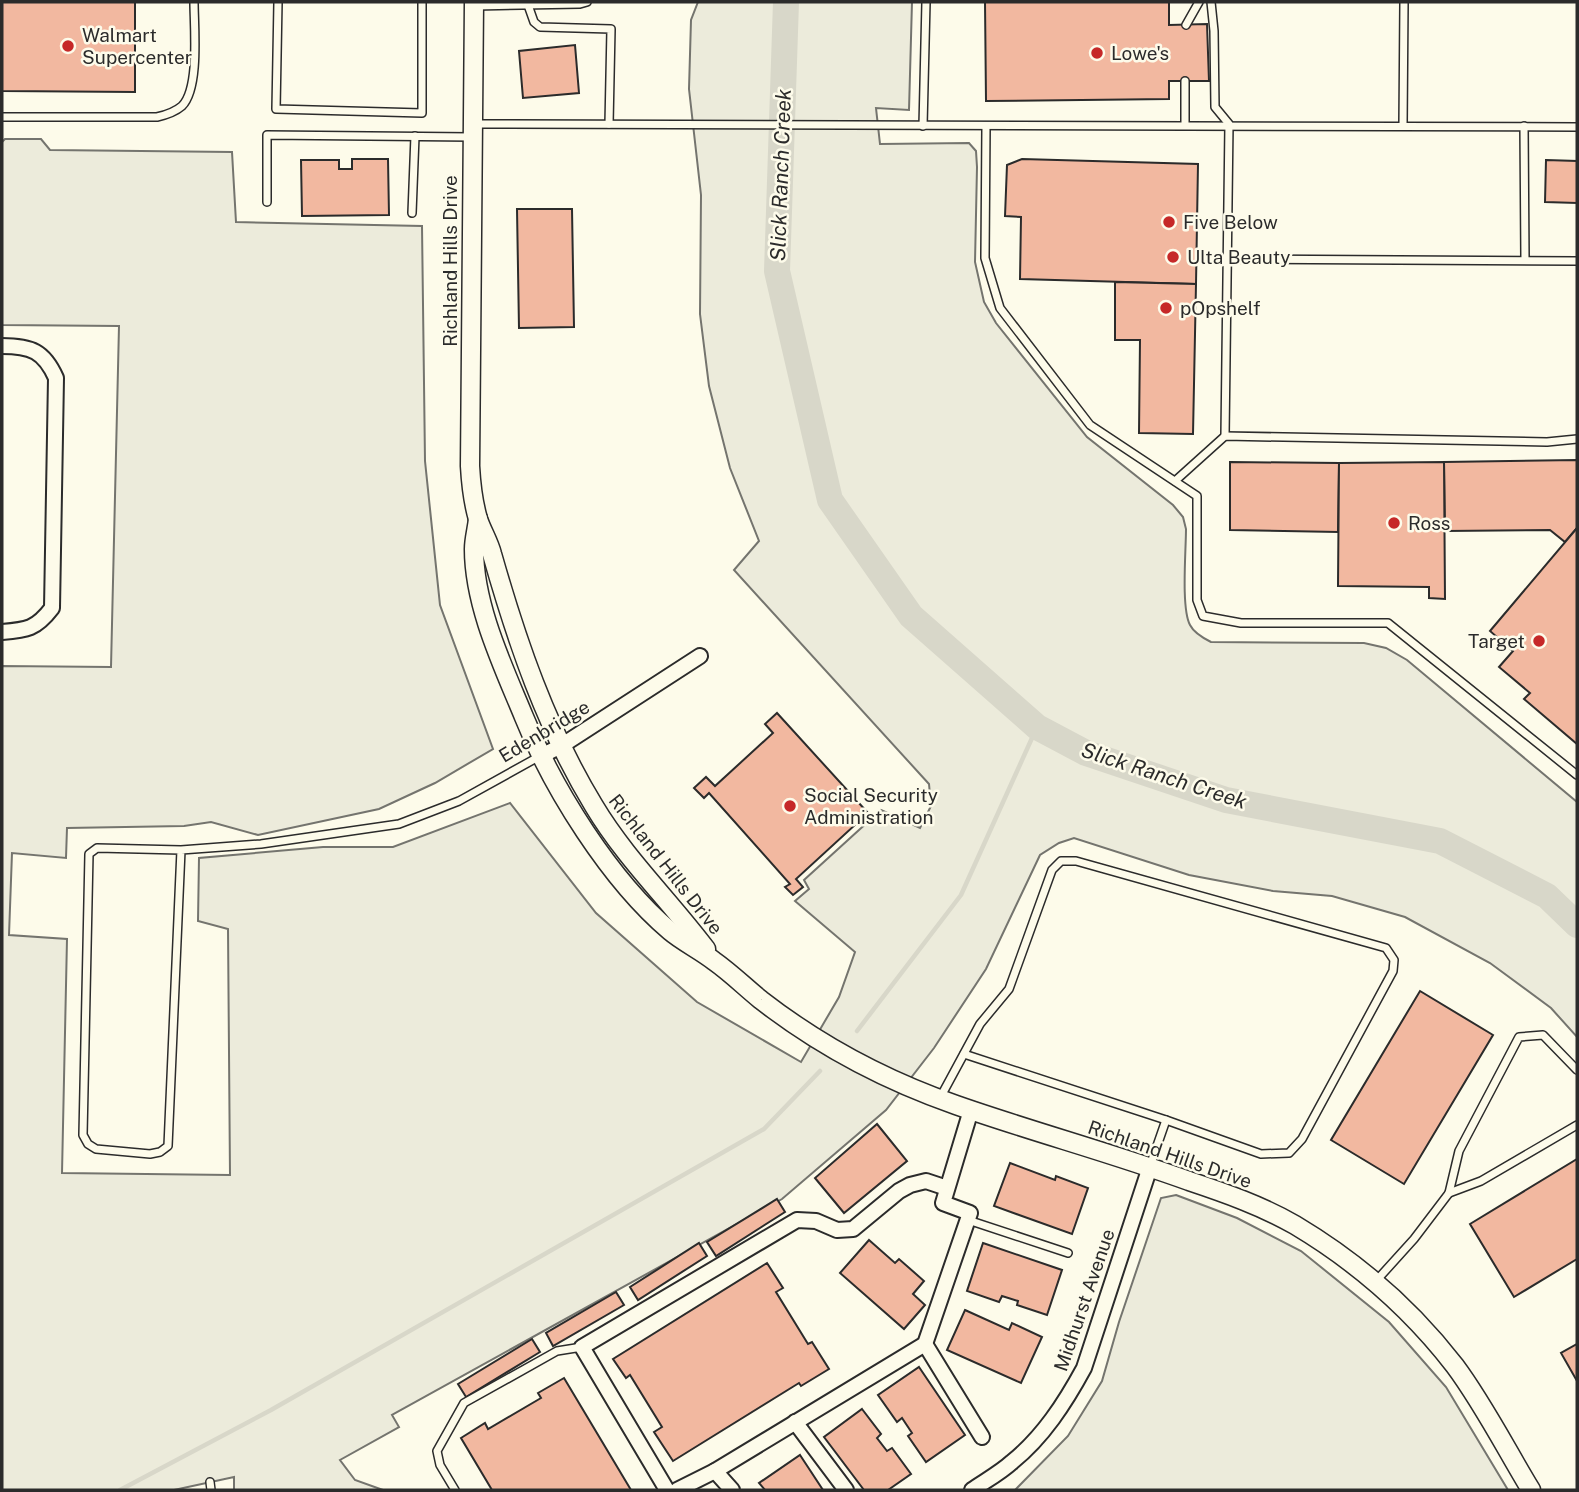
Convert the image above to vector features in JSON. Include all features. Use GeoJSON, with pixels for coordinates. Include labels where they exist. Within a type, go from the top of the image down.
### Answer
{"type":"FeatureCollection","features":[{"type":"Feature","properties":{"kind":"street","name":"Richland Hills Drive"},"geometry":{"type":"LineString","coordinates":[[474,4],[470,466],[478,519],[490,546],[524,661],[561,746],[594,807],[714,961]]}},
{"type":"Feature","properties":{"kind":"street"},"geometry":{"type":"LineString","coordinates":[[2,346],[33,349],[49,363],[56,378],[52,608],[42,621],[27,630],[2,632]]}},
{"type":"Feature","properties":{"kind":"street","name":"Richland Hills Drive"},"geometry":{"type":"LineString","coordinates":[[478,519],[474,548],[483,605],[503,669],[541,756],[584,828],[636,897],[671,932],[714,961],[762,1001],[805,1031],[894,1080],[971,1110],[1150,1167],[1240,1199],[1293,1224],[1376,1282],[1420,1325],[1456,1368],[1531,1490]]}},
{"type":"Feature","properties":{"kind":"street","name":"Edenbridge"},"geometry":{"type":"LineString","coordinates":[[541,756],[561,746],[700,656]]}},
{"type":"Feature","properties":{"kind":"street"},"geometry":{"type":"LineString","coordinates":[[677,1490],[715,1471],[925,1344],[970,1213],[943,1203],[971,1110]]}},
{"type":"Feature","properties":{"kind":"street","name":"Midhurst Avenue"},"geometry":{"type":"LineString","coordinates":[[972,1490],[1013,1462],[1048,1425],[1079,1378],[1150,1167]]}},
{"type":"Feature","properties":{"kind":"street"},"geometry":{"type":"LineString","coordinates":[[667,1490],[582,1346],[797,1220],[816,1221],[837,1230],[853,1229],[910,1185],[926,1181],[947,1188]]}},
{"type":"Feature","properties":{"kind":"street"},"geometry":{"type":"LineString","coordinates":[[925,1344],[982,1437]]}},
{"type":"Feature","properties":{"kind":"street"},"geometry":{"type":"LineString","coordinates":[[795,1422],[846,1490]]}},
{"type":"Feature","properties":{"kind":"street"},"geometry":{"type":"LineString","coordinates":[[715,1471],[732,1490]]}},
{"type":"Feature","properties":{"kind":"lane"},"geometry":{"type":"LineString","coordinates":[[2,117],[157,117],[172,113],[184,104],[193,75],[194,2]]}},
{"type":"Feature","properties":{"kind":"lane"},"geometry":{"type":"LineString","coordinates":[[278,2],[276,109],[422,113],[422,2]]}},
{"type":"Feature","properties":{"kind":"lane"},"geometry":{"type":"LineString","coordinates":[[474,4],[587,2]]}},
{"type":"Feature","properties":{"kind":"lane"},"geometry":{"type":"LineString","coordinates":[[923,126],[926,2]]}},
{"type":"Feature","properties":{"kind":"lane"},"geometry":{"type":"LineString","coordinates":[[1186,24],[1199,2]]}},
{"type":"Feature","properties":{"kind":"lane"},"geometry":{"type":"LineString","coordinates":[[1211,2],[1215,107],[1229,124],[1225,436]]}},
{"type":"Feature","properties":{"kind":"lane"},"geometry":{"type":"LineString","coordinates":[[1403,125],[1404,2]]}},
{"type":"Feature","properties":{"kind":"lane"},"geometry":{"type":"LineString","coordinates":[[528,5],[534,22],[540,27],[611,29],[609,124]]}},
{"type":"Feature","properties":{"kind":"lane"},"geometry":{"type":"LineString","coordinates":[[1185,81],[1185,124]]}},
{"type":"Feature","properties":{"kind":"lane"},"geometry":{"type":"LineString","coordinates":[[267,202],[267,135],[415,136],[609,124],[1577,127]]}},
{"type":"Feature","properties":{"kind":"lane"},"geometry":{"type":"LineString","coordinates":[[986,126],[985,258],[1000,308],[1090,425],[1198,496],[1197,600],[1203,617],[1241,623],[1388,623],[1577,775]]}},
{"type":"Feature","properties":{"kind":"lane"},"geometry":{"type":"LineString","coordinates":[[1524,126],[1525,260]]}},
{"type":"Feature","properties":{"kind":"lane"},"geometry":{"type":"LineString","coordinates":[[412,214],[415,136]]}},
{"type":"Feature","properties":{"kind":"lane"},"geometry":{"type":"LineString","coordinates":[[1227,259],[1577,261]]}},
{"type":"Feature","properties":{"kind":"lane"},"geometry":{"type":"LineString","coordinates":[[1175,481],[1225,436],[1547,442],[1577,439]]}},
{"type":"Feature","properties":{"kind":"lane","name":"Edenbridge"},"geometry":{"type":"LineString","coordinates":[[181,850],[168,1146],[160,1152],[150,1154],[96,1149],[88,1144],[83,1135],[89,854],[97,848],[181,850],[261,844],[399,824],[459,801],[541,756]]}},
{"type":"Feature","properties":{"kind":"lane"},"geometry":{"type":"LineString","coordinates":[[940,1098],[980,1024],[1009,989],[1052,870],[1061,861],[1076,861],[1386,948],[1394,960],[1393,971],[1302,1139],[1289,1153],[1261,1153],[964,1054]]}},
{"type":"Feature","properties":{"kind":"lane"},"geometry":{"type":"LineString","coordinates":[[1376,1282],[1414,1239],[1449,1193],[1459,1151],[1519,1037],[1543,1035],[1577,1070]]}},
{"type":"Feature","properties":{"kind":"lane"},"geometry":{"type":"LineString","coordinates":[[1150,1167],[1166,1120]]}},
{"type":"Feature","properties":{"kind":"lane"},"geometry":{"type":"LineString","coordinates":[[1449,1193],[1480,1181],[1577,1125]]}},
{"type":"Feature","properties":{"kind":"lane"},"geometry":{"type":"LineString","coordinates":[[968,1220],[1068,1253]]}},
{"type":"Feature","properties":{"kind":"lane"},"geometry":{"type":"LineString","coordinates":[[455,1490],[440,1465],[438,1451],[464,1403],[557,1351],[582,1346]]}},
{"type":"Feature","properties":{"kind":"shaded area"},"geometry":{"type":"Polygon","coordinates":[[[698,2],[912,2],[909,110],[876,108],[880,144],[969,143],[976,151],[975,262],[984,302],[996,323],[1087,437],[1173,505],[1183,517],[1186,529],[1187,617],[1194,630],[1211,642],[1364,643],[1386,648],[1407,660],[1577,802],[1577,1037],[1551,1008],[1490,963],[1405,917],[1332,896],[1273,891],[1189,875],[1074,838],[1059,843],[1040,855],[986,969],[934,1048],[886,1110],[782,1199],[392,1415],[399,1427],[340,1460],[355,1480],[383,1490],[234,1490],[234,1477],[174,1490],[2,1490],[2,666],[111,667],[119,326],[2,325],[2,142],[5,139],[41,139],[50,150],[232,152],[236,222],[422,226],[425,461],[440,605],[493,749],[435,783],[379,809],[258,835],[211,822],[184,826],[67,828],[66,858],[12,853],[9,935],[67,939],[62,1173],[230,1175],[228,929],[198,921],[199,858],[323,847],[393,847],[510,803],[596,913],[697,1002],[801,1062],[839,997],[855,952],[795,901],[809,889],[804,880],[881,810],[920,828],[931,806],[929,784],[734,570],[759,541],[730,468],[709,386],[700,314],[701,195],[689,89],[691,20],[698,2]]]}},
{"type":"Feature","properties":{"kind":"shaded area"},"geometry":{"type":"Polygon","coordinates":[[[1176,1195],[1237,1218],[1301,1251],[1389,1322],[1446,1387],[1508,1490],[1015,1490],[1068,1436],[1102,1381],[1161,1198],[1176,1195]]]}},
{"type":"Feature","properties":{"kind":"building","name":"Walmart Supercenter"},"geometry":{"type":"Polygon","coordinates":[[[2,2],[135,2],[135,92],[2,91],[2,2]]]}},
{"type":"Feature","properties":{"kind":"building","name":"Lowe's"},"geometry":{"type":"Polygon","coordinates":[[[985,2],[1169,2],[1169,25],[1207,24],[1209,81],[1169,81],[1169,99],[986,101],[985,2]]]}},
{"type":"Feature","properties":{"kind":"building"},"geometry":{"type":"Polygon","coordinates":[[[575,45],[579,93],[523,98],[519,51],[575,45]]]}},
{"type":"Feature","properties":{"kind":"building"},"geometry":{"type":"Polygon","coordinates":[[[352,159],[388,159],[389,215],[302,216],[301,160],[339,160],[339,169],[352,169],[352,159]]]}},
{"type":"Feature","properties":{"kind":"building"},"geometry":{"type":"Polygon","coordinates":[[[1022,159],[1198,164],[1196,284],[1020,279],[1021,217],[1005,216],[1007,165],[1022,159]]]}},
{"type":"Feature","properties":{"kind":"building"},"geometry":{"type":"Polygon","coordinates":[[[1546,160],[1577,161],[1577,203],[1545,202],[1546,160]]]}},
{"type":"Feature","properties":{"kind":"building"},"geometry":{"type":"Polygon","coordinates":[[[517,209],[572,209],[574,327],[519,328],[517,209]]]}},
{"type":"Feature","properties":{"kind":"building"},"geometry":{"type":"Polygon","coordinates":[[[1115,282],[1196,284],[1193,434],[1139,433],[1140,340],[1115,340],[1115,282]]]}},
{"type":"Feature","properties":{"kind":"building"},"geometry":{"type":"Polygon","coordinates":[[[1577,460],[1577,528],[1565,542],[1550,530],[1445,531],[1444,462],[1577,460]]]}},
{"type":"Feature","properties":{"kind":"building"},"geometry":{"type":"Polygon","coordinates":[[[1230,462],[1339,463],[1338,532],[1230,530],[1230,462]]]}},
{"type":"Feature","properties":{"kind":"building"},"geometry":{"type":"Polygon","coordinates":[[[1444,462],[1445,599],[1429,598],[1429,587],[1338,586],[1339,463],[1444,462]]]}},
{"type":"Feature","properties":{"kind":"building","name":"Target"},"geometry":{"type":"Polygon","coordinates":[[[1577,528],[1577,744],[1524,699],[1530,693],[1499,667],[1513,651],[1490,631],[1577,528]]]}},
{"type":"Feature","properties":{"kind":"building","name":"Social Security Administration"},"geometry":{"type":"Polygon","coordinates":[[[777,713],[868,813],[796,879],[803,887],[793,895],[785,887],[790,884],[709,793],[704,798],[694,788],[706,777],[715,786],[773,733],[765,724],[777,713]]]}},
{"type":"Feature","properties":{"kind":"building"},"geometry":{"type":"Polygon","coordinates":[[[1420,991],[1493,1035],[1404,1184],[1331,1140],[1420,991]]]}},
{"type":"Feature","properties":{"kind":"building"},"geometry":{"type":"Polygon","coordinates":[[[877,1124],[907,1161],[844,1213],[815,1178],[877,1124]]]}},
{"type":"Feature","properties":{"kind":"building"},"geometry":{"type":"Polygon","coordinates":[[[1577,1159],[1577,1259],[1514,1297],[1470,1224],[1577,1159]]]}},
{"type":"Feature","properties":{"kind":"building"},"geometry":{"type":"Polygon","coordinates":[[[1010,1163],[1055,1180],[1056,1176],[1088,1188],[1072,1234],[994,1206],[1010,1163]]]}},
{"type":"Feature","properties":{"kind":"building"},"geometry":{"type":"Polygon","coordinates":[[[777,1199],[785,1212],[716,1256],[707,1242],[777,1199]]]}},
{"type":"Feature","properties":{"kind":"building"},"geometry":{"type":"Polygon","coordinates":[[[869,1240],[895,1263],[899,1259],[924,1281],[913,1294],[925,1305],[904,1329],[840,1273],[869,1240]]]}},
{"type":"Feature","properties":{"kind":"building"},"geometry":{"type":"Polygon","coordinates":[[[699,1243],[707,1256],[638,1300],[630,1287],[699,1243]]]}},
{"type":"Feature","properties":{"kind":"building"},"geometry":{"type":"Polygon","coordinates":[[[983,1243],[1062,1270],[1047,1315],[1017,1305],[1018,1301],[1002,1296],[999,1302],[967,1291],[983,1243]]]}},
{"type":"Feature","properties":{"kind":"building"},"geometry":{"type":"Polygon","coordinates":[[[767,1263],[783,1288],[776,1292],[808,1344],[812,1342],[829,1369],[801,1386],[799,1383],[673,1461],[654,1432],[662,1427],[630,1375],[626,1378],[613,1359],[767,1263]]]}},
{"type":"Feature","properties":{"kind":"building"},"geometry":{"type":"Polygon","coordinates":[[[616,1292],[624,1305],[553,1346],[546,1333],[616,1292]]]}},
{"type":"Feature","properties":{"kind":"building"},"geometry":{"type":"Polygon","coordinates":[[[965,1310],[1009,1330],[1012,1323],[1042,1337],[1021,1383],[947,1350],[965,1310]]]}},
{"type":"Feature","properties":{"kind":"building"},"geometry":{"type":"Polygon","coordinates":[[[532,1339],[540,1352],[466,1397],[458,1384],[532,1339]]]}},
{"type":"Feature","properties":{"kind":"building"},"geometry":{"type":"Polygon","coordinates":[[[1577,1344],[1577,1381],[1561,1353],[1577,1344]]]}},
{"type":"Feature","properties":{"kind":"building"},"geometry":{"type":"Polygon","coordinates":[[[919,1367],[965,1435],[926,1462],[908,1436],[912,1433],[902,1418],[897,1422],[878,1395],[919,1367]]]}},
{"type":"Feature","properties":{"kind":"building"},"geometry":{"type":"Polygon","coordinates":[[[564,1378],[631,1490],[492,1490],[461,1438],[485,1423],[488,1429],[541,1398],[538,1393],[564,1378]]]}},
{"type":"Feature","properties":{"kind":"building"},"geometry":{"type":"Polygon","coordinates":[[[862,1409],[881,1434],[877,1438],[887,1451],[892,1448],[911,1474],[888,1490],[864,1490],[824,1437],[862,1409]]]}},
{"type":"Feature","properties":{"kind":"building"},"geometry":{"type":"Polygon","coordinates":[[[800,1455],[823,1490],[765,1490],[759,1483],[800,1455]]]}},
{"type":"Feature","properties":{"kind":"waterway","name":"Slick Ranch Creek"},"geometry":{"type":"LineString","coordinates":[[786,2],[777,271],[830,500],[911,616],[1037,727],[1086,753],[1226,800],[1440,841],[1547,896],[1577,925]]}},
{"type":"Feature","properties":{"kind":"waterway"},"geometry":{"type":"LineString","coordinates":[[857,1031],[961,895],[1037,727]]}},
{"type":"Feature","properties":{"kind":"waterway"},"geometry":{"type":"LineString","coordinates":[[120,1490],[271,1410],[764,1129],[820,1071]]}},
{"type":"Feature","properties":{"kind":"place","name":"Walmart Supercenter"},"geometry":{"type":"Point","coordinates":[68,46]}},
{"type":"Feature","properties":{"kind":"place","name":"Lowe's"},"geometry":{"type":"Point","coordinates":[1097,53]}},
{"type":"Feature","properties":{"kind":"place","name":"Five Below"},"geometry":{"type":"Point","coordinates":[1169,222]}},
{"type":"Feature","properties":{"kind":"place","name":"Ulta Beauty"},"geometry":{"type":"Point","coordinates":[1173,257]}},
{"type":"Feature","properties":{"kind":"place","name":"pOpshelf"},"geometry":{"type":"Point","coordinates":[1166,308]}},
{"type":"Feature","properties":{"kind":"place","name":"Ross"},"geometry":{"type":"Point","coordinates":[1394,523]}},
{"type":"Feature","properties":{"kind":"place","name":"Target"},"geometry":{"type":"Point","coordinates":[1539,641]}},
{"type":"Feature","properties":{"kind":"place","name":"Social Security Administration"},"geometry":{"type":"Point","coordinates":[790,806]}}]}
